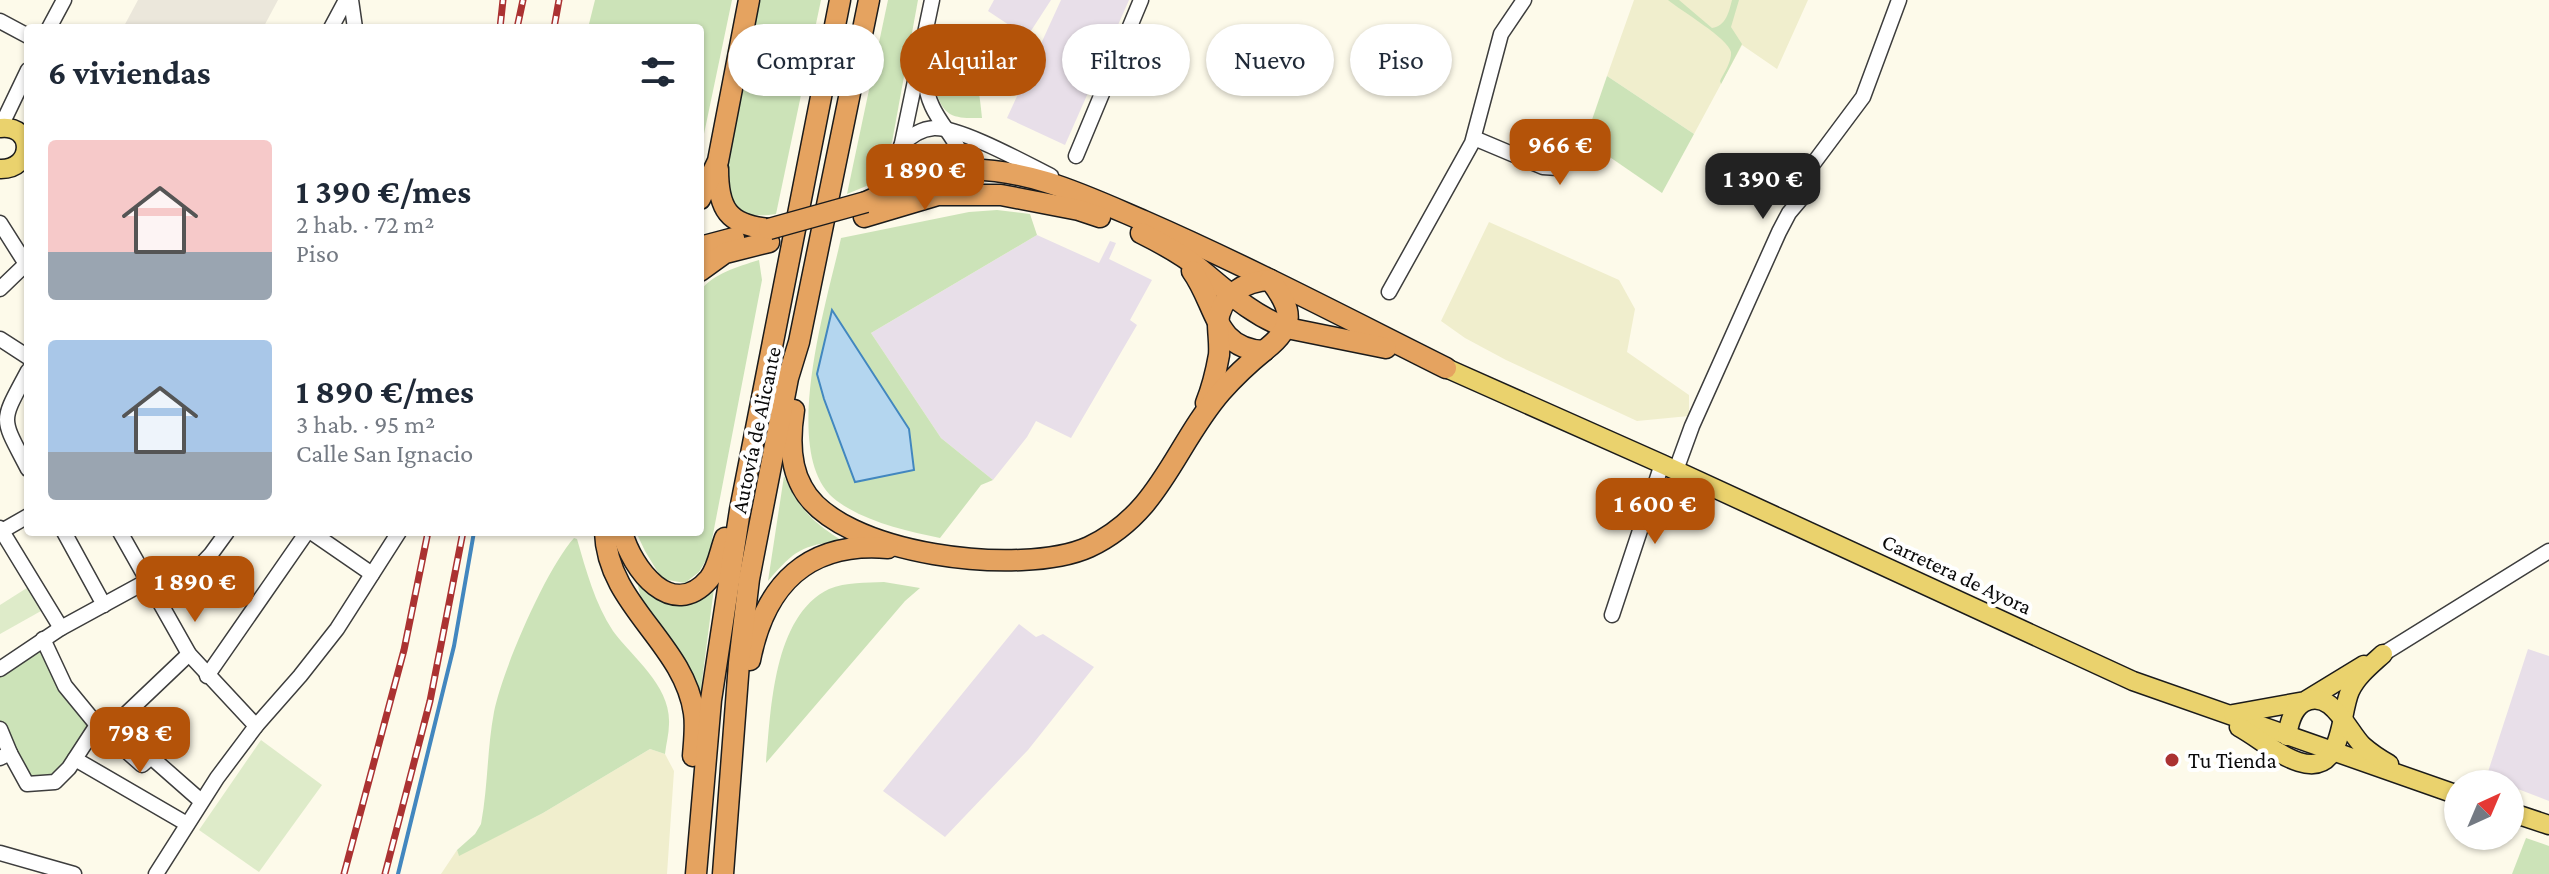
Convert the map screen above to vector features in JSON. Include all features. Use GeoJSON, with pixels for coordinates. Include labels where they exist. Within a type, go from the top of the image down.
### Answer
{"type":"FeatureCollection","features":[{"type":"Feature","properties":{"kind":"highway"},"geometry":{"type":"LineString","coordinates":[[749,0],[718,161],[718,189],[723,206],[734,219],[769,236]]}},
{"type":"Feature","properties":{"kind":"highway","name":"Autovía de Alicante"},"geometry":{"type":"LineString","coordinates":[[696,874],[711,700],[740,510],[840,0]]}},
{"type":"Feature","properties":{"kind":"highway","name":"Autovía de Alicante"},"geometry":{"type":"LineString","coordinates":[[723,874],[739,663],[749,579],[788,378],[799,342],[869,0]]}},
{"type":"Feature","properties":{"kind":"highway"},"geometry":{"type":"LineString","coordinates":[[704,191],[718,161]]}},
{"type":"Feature","properties":{"kind":"highway"},"geometry":{"type":"LineString","coordinates":[[865,209],[888,192],[909,183],[961,170],[1016,173],[1108,206],[1270,280],[1446,368]]}},
{"type":"Feature","properties":{"kind":"highway"},"geometry":{"type":"LineString","coordinates":[[704,268],[725,253],[769,236],[865,209],[938,195],[1001,195],[1079,210],[1132,229],[1176,252],[1256,315],[1287,328],[1383,347],[1446,368]]}},
{"type":"Feature","properties":{"kind":"highway"},"geometry":{"type":"LineString","coordinates":[[704,246],[769,236]]}},
{"type":"Feature","properties":{"kind":"highway"},"geometry":{"type":"LineString","coordinates":[[1176,252],[1201,283],[1225,334],[1239,346],[1264,351]]}},
{"type":"Feature","properties":{"kind":"highway"},"geometry":{"type":"LineString","coordinates":[[1200,422],[1217,367],[1218,323],[1225,302],[1248,283],[1270,280]]}},
{"type":"Feature","properties":{"kind":"highway"},"geometry":{"type":"LineString","coordinates":[[737,702],[766,607],[785,580],[804,564],[839,550],[867,546],[1004,562],[1042,560],[1090,546],[1118,528],[1159,488],[1215,399],[1287,328],[1287,307],[1270,280]]}},
{"type":"Feature","properties":{"kind":"highway"},"geometry":{"type":"LineString","coordinates":[[1248,365],[1285,349],[1331,335]]}},
{"type":"Feature","properties":{"kind":"highway"},"geometry":{"type":"LineString","coordinates":[[799,342],[799,377],[791,440],[795,471],[802,488],[813,503],[843,526],[925,552]]}},
{"type":"Feature","properties":{"kind":"highway"},"geometry":{"type":"LineString","coordinates":[[624,536],[648,579],[658,589],[680,595],[695,591],[711,577],[724,540],[740,510]]}},
{"type":"Feature","properties":{"kind":"highway"},"geometry":{"type":"LineString","coordinates":[[605,536],[617,582],[630,605],[668,654],[694,711],[692,785],[701,812]]}},
{"type":"Feature","properties":{"kind":"main road"},"geometry":{"type":"LineString","coordinates":[[2,128],[16,130],[24,141]]}},
{"type":"Feature","properties":{"kind":"main road"},"geometry":{"type":"LineString","coordinates":[[13,171],[24,154]]}},
{"type":"Feature","properties":{"kind":"main road","name":"Carretera de Ayora"},"geometry":{"type":"LineString","coordinates":[[1446,368],[1669,467],[2129,680],[2444,790]]}},
{"type":"Feature","properties":{"kind":"main road"},"geometry":{"type":"LineString","coordinates":[[2198,705],[2297,762],[2316,763],[2333,751],[2355,683],[2383,654]]}},
{"type":"Feature","properties":{"kind":"main road"},"geometry":{"type":"LineString","coordinates":[[2287,736],[2295,711],[2305,701],[2383,654]]}},
{"type":"Feature","properties":{"kind":"main road"},"geometry":{"type":"LineString","coordinates":[[2225,715],[2274,709],[2305,701],[2323,702],[2343,718],[2365,747],[2415,780]]}},
{"type":"Feature","properties":{"kind":"main road"},"geometry":{"type":"LineString","coordinates":[[2524,817],[2549,825]]}},
{"type":"Feature","properties":{"kind":"street"},"geometry":{"type":"LineString","coordinates":[[51,24],[64,0]]}},
{"type":"Feature","properties":{"kind":"street"},"geometry":{"type":"LineString","coordinates":[[333,24],[348,0]]}},
{"type":"Feature","properties":{"kind":"street"},"geometry":{"type":"LineString","coordinates":[[348,0],[354,24]]}},
{"type":"Feature","properties":{"kind":"street"},"geometry":{"type":"LineString","coordinates":[[928,24],[932,0]]}},
{"type":"Feature","properties":{"kind":"street"},"geometry":{"type":"LineString","coordinates":[[1076,156],[1141,0]]}},
{"type":"Feature","properties":{"kind":"street"},"geometry":{"type":"LineString","coordinates":[[1389,292],[1474,138],[1501,34],[1524,0]]}},
{"type":"Feature","properties":{"kind":"street"},"geometry":{"type":"LineString","coordinates":[[1612,615],[1669,467],[1688,445],[1692,426],[1779,232],[1800,200],[1807,172],[1863,97],[1899,0]]}},
{"type":"Feature","properties":{"kind":"street"},"geometry":{"type":"LineString","coordinates":[[0,21],[24,34]]}},
{"type":"Feature","properties":{"kind":"street"},"geometry":{"type":"LineString","coordinates":[[2,128],[24,78]]}},
{"type":"Feature","properties":{"kind":"street"},"geometry":{"type":"LineString","coordinates":[[888,192],[912,96]]}},
{"type":"Feature","properties":{"kind":"street"},"geometry":{"type":"LineString","coordinates":[[928,96],[936,114],[949,130],[961,151],[961,170],[952,185],[938,195],[920,191],[903,175],[900,153],[909,138],[924,130],[949,130],[1035,168],[1108,206]]}},
{"type":"Feature","properties":{"kind":"street"},"geometry":{"type":"LineString","coordinates":[[1474,138],[1543,167],[1558,168],[1581,143],[1567,133]]}},
{"type":"Feature","properties":{"kind":"street"},"geometry":{"type":"LineString","coordinates":[[0,223],[24,262]]}},
{"type":"Feature","properties":{"kind":"street"},"geometry":{"type":"LineString","coordinates":[[0,289],[24,267]]}},
{"type":"Feature","properties":{"kind":"street"},"geometry":{"type":"LineString","coordinates":[[0,339],[24,354]]}},
{"type":"Feature","properties":{"kind":"street"},"geometry":{"type":"LineString","coordinates":[[24,377],[3,408],[3,425],[24,462]]}},
{"type":"Feature","properties":{"kind":"street"},"geometry":{"type":"LineString","coordinates":[[24,518],[1,529],[61,628]]}},
{"type":"Feature","properties":{"kind":"street"},"geometry":{"type":"LineString","coordinates":[[66,536],[104,605]]}},
{"type":"Feature","properties":{"kind":"street"},"geometry":{"type":"LineString","coordinates":[[122,536],[189,654],[256,726]]}},
{"type":"Feature","properties":{"kind":"street"},"geometry":{"type":"LineString","coordinates":[[163,605],[224,536]]}},
{"type":"Feature","properties":{"kind":"street"},"geometry":{"type":"LineString","coordinates":[[207,676],[306,536]]}},
{"type":"Feature","properties":{"kind":"street"},"geometry":{"type":"LineString","coordinates":[[315,536],[372,574]]}},
{"type":"Feature","properties":{"kind":"street"},"geometry":{"type":"LineString","coordinates":[[156,874],[201,801],[256,726],[337,629],[396,536]]}},
{"type":"Feature","properties":{"kind":"street"},"geometry":{"type":"LineString","coordinates":[[2383,654],[2549,551]]}},
{"type":"Feature","properties":{"kind":"street"},"geometry":{"type":"LineString","coordinates":[[0,669],[61,628],[149,580]]}},
{"type":"Feature","properties":{"kind":"street"},"geometry":{"type":"LineString","coordinates":[[43,639],[65,686],[101,729],[142,765],[151,757],[201,801]]}},
{"type":"Feature","properties":{"kind":"street"},"geometry":{"type":"LineString","coordinates":[[0,729],[5,756],[27,784],[55,782],[101,729],[189,654]]}},
{"type":"Feature","properties":{"kind":"street"},"geometry":{"type":"LineString","coordinates":[[75,759],[187,824]]}},
{"type":"Feature","properties":{"kind":"street"},"geometry":{"type":"LineString","coordinates":[[0,853],[74,874]]}},
{"type":"Feature","properties":{"kind":"shaded area"},"geometry":{"type":"Polygon","coordinates":[[[138,0],[278,0],[265,24],[125,24],[138,0]]]}},
{"type":"Feature","properties":{"kind":"shaded area"},"geometry":{"type":"Polygon","coordinates":[[[994,0],[1051,0],[1035,24],[1008,24],[988,11],[994,0]]]}},
{"type":"Feature","properties":{"kind":"shaded area"},"geometry":{"type":"Polygon","coordinates":[[[1061,0],[1129,0],[1118,24],[1062,24],[1062,96],[1087,96],[1065,145],[1007,118],[1017,96],[1046,96],[1046,33],[1061,0]]]}},
{"type":"Feature","properties":{"kind":"shaded area"},"geometry":{"type":"Polygon","coordinates":[[[1634,0],[1808,0],[1777,69],[1742,45],[1694,134],[1607,76],[1634,0]]]}},
{"type":"Feature","properties":{"kind":"shaded area"},"geometry":{"type":"Polygon","coordinates":[[[1489,222],[1619,280],[1635,309],[1627,352],[1689,395],[1689,416],[1637,421],[1506,360],[1441,321],[1489,222]]]}},
{"type":"Feature","properties":{"kind":"shaded area"},"geometry":{"type":"Polygon","coordinates":[[[1037,235],[1099,263],[1110,241],[1116,243],[1109,259],[1152,280],[1130,320],[1137,325],[1071,438],[1036,421],[993,480],[941,438],[871,333],[1037,235]]]}},
{"type":"Feature","properties":{"kind":"shaded area"},"geometry":{"type":"Polygon","coordinates":[[[1019,624],[1036,637],[1043,634],[1094,667],[1028,750],[945,837],[883,791],[1019,624]]]}},
{"type":"Feature","properties":{"kind":"shaded area"},"geometry":{"type":"Polygon","coordinates":[[[2528,649],[2549,656],[2549,801],[2524,791],[2524,770],[2489,770],[2528,649]]]}},
{"type":"Feature","properties":{"kind":"shaded area"},"geometry":{"type":"Polygon","coordinates":[[[650,749],[665,754],[674,771],[667,874],[441,874],[457,850],[459,855],[543,813],[650,749]]]}},
{"type":"Feature","properties":{"kind":"green space"},"geometry":{"type":"Polygon","coordinates":[[[595,0],[732,0],[704,134],[704,24],[589,24],[595,0]]]}},
{"type":"Feature","properties":{"kind":"green space"},"geometry":{"type":"Polygon","coordinates":[[[759,0],[821,0],[816,24],[754,24],[759,0]]]}},
{"type":"Feature","properties":{"kind":"green space"},"geometry":{"type":"Polygon","coordinates":[[[888,0],[918,0],[914,24],[900,24],[900,96],[892,142],[876,182],[847,194],[868,96],[884,96],[883,24],[888,0]]]}},
{"type":"Feature","properties":{"kind":"green space"},"geometry":{"type":"Polygon","coordinates":[[[1668,0],[1679,0],[1712,28],[1724,21],[1732,0],[1739,0],[1731,27],[1742,44],[1721,84],[1731,56],[1728,46],[1668,0]]]}},
{"type":"Feature","properties":{"kind":"green space"},"geometry":{"type":"Polygon","coordinates":[[[1607,76],[1694,134],[1662,193],[1585,140],[1607,76]]]}},
{"type":"Feature","properties":{"kind":"green space"},"geometry":{"type":"Polygon","coordinates":[[[740,96],[801,96],[776,214],[755,215],[741,210],[731,199],[724,179],[740,96]]]}},
{"type":"Feature","properties":{"kind":"green space"},"geometry":{"type":"Polygon","coordinates":[[[979,96],[982,118],[950,114],[938,97],[979,96]]]}},
{"type":"Feature","properties":{"kind":"green space"},"geometry":{"type":"Polygon","coordinates":[[[997,210],[1030,214],[1037,235],[871,333],[941,438],[993,480],[981,485],[940,538],[873,520],[837,501],[819,480],[810,450],[808,415],[812,376],[841,238],[969,212],[997,210]]]}},
{"type":"Feature","properties":{"kind":"green space"},"geometry":{"type":"Polygon","coordinates":[[[759,260],[762,280],[709,555],[699,572],[685,583],[662,579],[638,536],[704,536],[704,287],[734,268],[759,260]]]}},
{"type":"Feature","properties":{"kind":"green space"},"geometry":{"type":"Polygon","coordinates":[[[784,476],[807,513],[841,540],[800,551],[768,581],[784,476]]]}},
{"type":"Feature","properties":{"kind":"green space"},"geometry":{"type":"Polygon","coordinates":[[[574,538],[577,539],[607,621],[664,697],[669,724],[665,754],[650,749],[543,813],[459,856],[457,850],[481,824],[494,712],[506,672],[538,596],[574,538]]]}},
{"type":"Feature","properties":{"kind":"green space"},"geometry":{"type":"Polygon","coordinates":[[[635,573],[654,595],[670,603],[689,600],[714,588],[700,696],[642,603],[635,573]]]}},
{"type":"Feature","properties":{"kind":"green space"},"geometry":{"type":"Polygon","coordinates":[[[884,582],[920,588],[905,601],[766,763],[778,666],[796,620],[810,602],[829,589],[849,584],[884,582]]]}},
{"type":"Feature","properties":{"kind":"green space"},"geometry":{"type":"Polygon","coordinates":[[[30,586],[41,611],[0,634],[0,605],[30,586]]]}},
{"type":"Feature","properties":{"kind":"green space"},"geometry":{"type":"Polygon","coordinates":[[[43,640],[92,721],[55,776],[26,777],[0,724],[0,675],[43,640]]]}},
{"type":"Feature","properties":{"kind":"green space"},"geometry":{"type":"Polygon","coordinates":[[[261,740],[322,785],[259,872],[199,830],[261,740]]]}},
{"type":"Feature","properties":{"kind":"green space"},"geometry":{"type":"Polygon","coordinates":[[[2526,838],[2549,846],[2549,874],[2512,874],[2524,850],[2526,838]]]}},
{"type":"Feature","properties":{"kind":"water"},"geometry":{"type":"Polygon","coordinates":[[[832,310],[909,429],[914,470],[855,482],[817,374],[832,310]]]}},
{"type":"Feature","properties":{"kind":"waterway"},"geometry":{"type":"LineString","coordinates":[[398,874],[454,646],[473,536]]}},
{"type":"Feature","properties":{"kind":"railway"},"geometry":{"type":"LineString","coordinates":[[500,24],[503,0]]}},
{"type":"Feature","properties":{"kind":"railway"},"geometry":{"type":"LineString","coordinates":[[518,24],[523,0]]}},
{"type":"Feature","properties":{"kind":"railway"},"geometry":{"type":"LineString","coordinates":[[555,24],[559,0]]}},
{"type":"Feature","properties":{"kind":"railway"},"geometry":{"type":"LineString","coordinates":[[344,874],[404,650],[427,536]]}},
{"type":"Feature","properties":{"kind":"railway"},"geometry":{"type":"LineString","coordinates":[[385,874],[430,701],[462,536]]}},
{"type":"Feature","properties":{"kind":"place","name":"Tu Tienda"},"geometry":{"type":"Point","coordinates":[2172,760]}}]}
